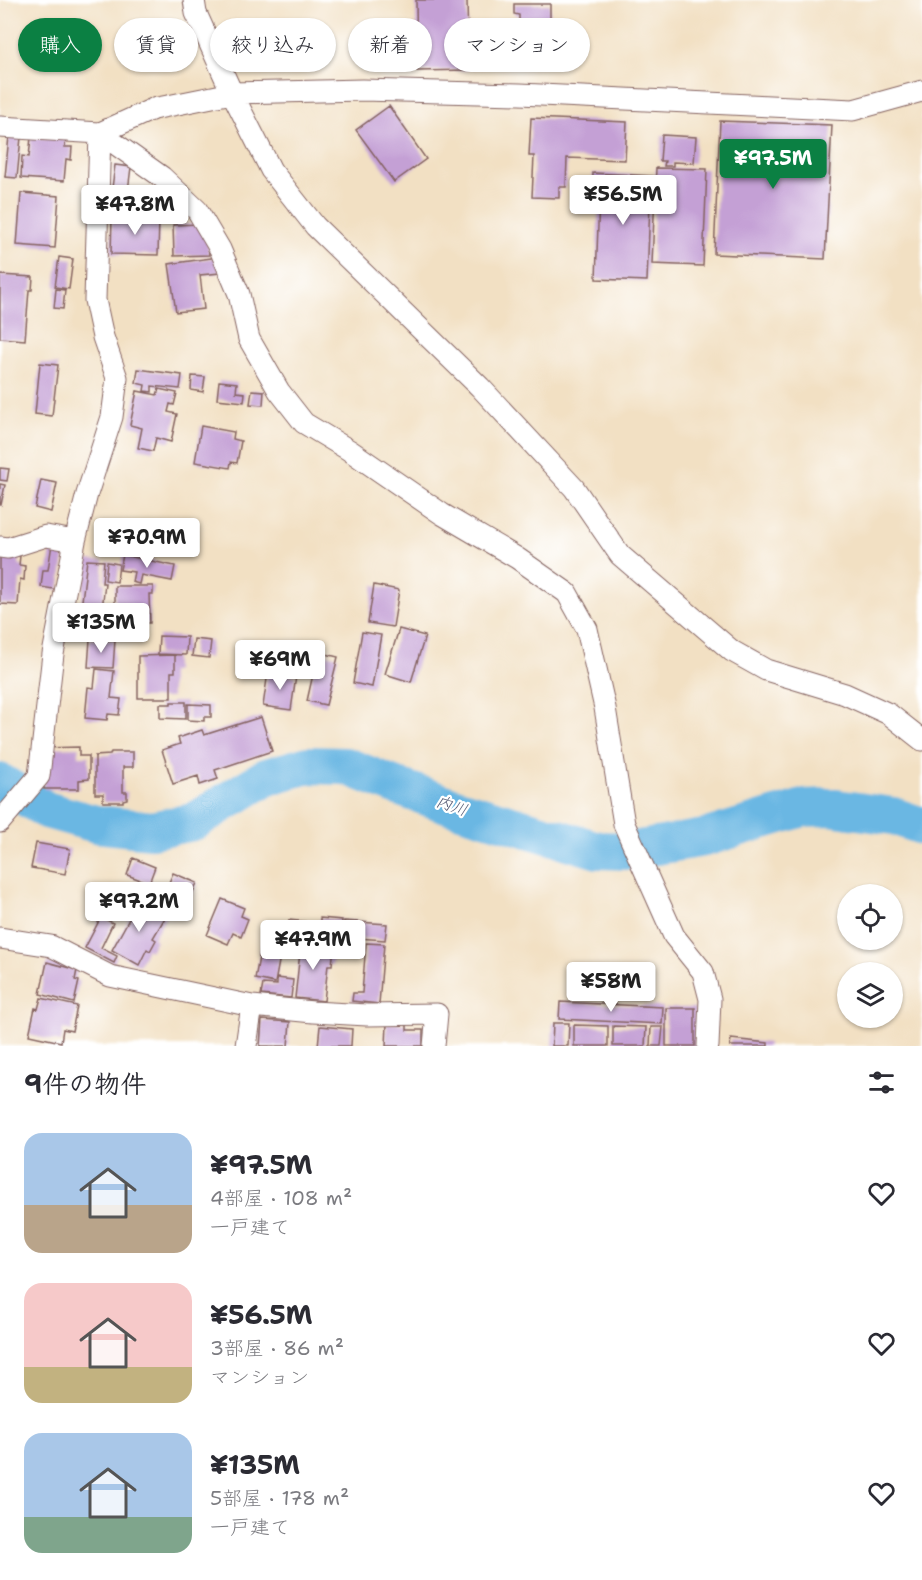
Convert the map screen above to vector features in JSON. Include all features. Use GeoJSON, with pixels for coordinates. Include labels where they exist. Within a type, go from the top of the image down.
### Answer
{"type":"FeatureCollection","features":[{"type":"Feature","properties":{"kind":"street"},"geometry":{"type":"LineString","coordinates":[[194,0],[196,13],[232,93],[271,170],[315,226],[480,387],[574,488],[621,555],[732,651],[766,670],[845,694],[889,714],[922,740]]}},
{"type":"Feature","properties":{"kind":"street"},"geometry":{"type":"LineString","coordinates":[[0,127],[100,133],[153,109],[232,93],[362,90],[520,94],[853,110],[922,91]]}},
{"type":"Feature","properties":{"kind":"street"},"geometry":{"type":"LineString","coordinates":[[0,822],[39,776],[53,654],[75,541],[87,494],[112,417],[117,378],[103,337],[95,300],[100,133]]}},
{"type":"Feature","properties":{"kind":"street"},"geometry":{"type":"LineString","coordinates":[[100,133],[162,177],[197,210],[220,249],[239,294],[249,339],[279,391],[304,423],[349,450],[442,514],[517,558],[567,593],[587,629],[605,708],[624,824],[674,936],[703,972],[710,999],[708,1046]]}},
{"type":"Feature","properties":{"kind":"street"},"geometry":{"type":"LineString","coordinates":[[0,547],[8,548],[46,536],[75,541]]}},
{"type":"Feature","properties":{"kind":"street"},"geometry":{"type":"LineString","coordinates":[[0,938],[51,946],[110,976],[252,1006],[356,1014],[437,1014],[435,1046]]}},
{"type":"Feature","properties":{"kind":"street"},"geometry":{"type":"LineString","coordinates":[[246,1046],[252,1006]]}},
{"type":"Feature","properties":{"kind":"building"},"geometry":{"type":"Polygon","coordinates":[[[416,0],[467,0],[467,18],[444,18],[444,70],[432,71],[432,18],[416,18],[416,0]]]}},
{"type":"Feature","properties":{"kind":"building"},"geometry":{"type":"Polygon","coordinates":[[[514,4],[550,4],[550,18],[519,18],[519,15],[514,14],[514,4]]]}},
{"type":"Feature","properties":{"kind":"building"},"geometry":{"type":"Polygon","coordinates":[[[389,106],[426,159],[394,182],[356,130],[389,106]]]}},
{"type":"Feature","properties":{"kind":"building"},"geometry":{"type":"Polygon","coordinates":[[[531,118],[627,122],[625,160],[567,158],[566,187],[559,187],[559,198],[532,197],[534,156],[529,156],[531,118]]]}},
{"type":"Feature","properties":{"kind":"building"},"geometry":{"type":"Polygon","coordinates":[[[720,121],[832,125],[825,259],[714,254],[720,121]]]}},
{"type":"Feature","properties":{"kind":"building"},"geometry":{"type":"Polygon","coordinates":[[[662,135],[696,137],[694,163],[673,162],[673,166],[664,166],[665,161],[660,161],[662,135]]]}},
{"type":"Feature","properties":{"kind":"building"},"geometry":{"type":"Polygon","coordinates":[[[9,136],[21,137],[17,178],[5,177],[9,136]]]}},
{"type":"Feature","properties":{"kind":"building"},"geometry":{"type":"Polygon","coordinates":[[[31,137],[66,139],[65,147],[72,147],[71,160],[66,159],[64,181],[21,178],[22,156],[29,157],[31,137]]]}},
{"type":"Feature","properties":{"kind":"building"},"geometry":{"type":"Polygon","coordinates":[[[115,165],[131,167],[128,191],[112,188],[115,165]]]}},
{"type":"Feature","properties":{"kind":"building"},"geometry":{"type":"Polygon","coordinates":[[[656,168],[707,169],[703,266],[652,264],[656,168]]]}},
{"type":"Feature","properties":{"kind":"building"},"geometry":{"type":"Polygon","coordinates":[[[593,173],[653,176],[647,281],[596,279],[599,199],[592,199],[593,173]]]}},
{"type":"Feature","properties":{"kind":"building"},"geometry":{"type":"Polygon","coordinates":[[[21,193],[59,196],[55,248],[17,245],[21,193]]]}},
{"type":"Feature","properties":{"kind":"building"},"geometry":{"type":"Polygon","coordinates":[[[112,217],[159,219],[158,255],[111,254],[112,217]]]}},
{"type":"Feature","properties":{"kind":"building"},"geometry":{"type":"Polygon","coordinates":[[[203,224],[209,255],[174,256],[173,225],[203,224]]]}},
{"type":"Feature","properties":{"kind":"building"},"geometry":{"type":"Polygon","coordinates":[[[59,257],[73,259],[69,289],[55,287],[59,257]]]}},
{"type":"Feature","properties":{"kind":"building"},"geometry":{"type":"Polygon","coordinates":[[[218,257],[220,273],[200,275],[204,309],[176,312],[169,264],[218,257]]]}},
{"type":"Feature","properties":{"kind":"building"},"geometry":{"type":"Polygon","coordinates":[[[0,275],[33,277],[32,290],[29,290],[25,340],[0,338],[0,275]]]}},
{"type":"Feature","properties":{"kind":"building"},"geometry":{"type":"Polygon","coordinates":[[[56,289],[65,290],[63,309],[54,308],[56,289]]]}},
{"type":"Feature","properties":{"kind":"building"},"geometry":{"type":"Polygon","coordinates":[[[40,363],[58,365],[52,416],[35,414],[40,363]]]}},
{"type":"Feature","properties":{"kind":"building"},"geometry":{"type":"Polygon","coordinates":[[[138,369],[182,375],[180,389],[152,386],[152,392],[144,391],[145,385],[136,383],[138,369]]]}},
{"type":"Feature","properties":{"kind":"building"},"geometry":{"type":"Polygon","coordinates":[[[192,376],[205,377],[203,392],[191,390],[192,376]]]}},
{"type":"Feature","properties":{"kind":"building"},"geometry":{"type":"Polygon","coordinates":[[[219,381],[237,383],[236,392],[245,393],[244,402],[217,399],[219,381]]]}},
{"type":"Feature","properties":{"kind":"building"},"geometry":{"type":"Polygon","coordinates":[[[159,389],[177,393],[174,405],[170,404],[168,412],[177,414],[171,442],[156,438],[153,451],[138,448],[142,428],[130,425],[137,391],[157,395],[159,389]]]}},
{"type":"Feature","properties":{"kind":"building"},"geometry":{"type":"Polygon","coordinates":[[[252,390],[264,391],[263,405],[250,404],[252,390]]]}},
{"type":"Feature","properties":{"kind":"building"},"geometry":{"type":"Polygon","coordinates":[[[201,426],[234,432],[233,439],[241,441],[237,463],[231,462],[230,468],[195,462],[201,426]]]}},
{"type":"Feature","properties":{"kind":"building"},"geometry":{"type":"Polygon","coordinates":[[[0,468],[9,469],[7,481],[0,480],[0,468]]]}},
{"type":"Feature","properties":{"kind":"building"},"geometry":{"type":"Polygon","coordinates":[[[41,480],[57,483],[51,512],[35,508],[41,480]]]}},
{"type":"Feature","properties":{"kind":"building"},"geometry":{"type":"Polygon","coordinates":[[[0,484],[5,485],[1,505],[0,505],[0,484]]]}},
{"type":"Feature","properties":{"kind":"building"},"geometry":{"type":"Polygon","coordinates":[[[52,544],[66,546],[59,590],[41,587],[43,570],[48,570],[52,544]]]}},
{"type":"Feature","properties":{"kind":"building"},"geometry":{"type":"Polygon","coordinates":[[[0,554],[20,556],[19,565],[25,566],[24,580],[20,579],[18,605],[0,604],[0,554]]]}},
{"type":"Feature","properties":{"kind":"building"},"geometry":{"type":"Polygon","coordinates":[[[123,555],[175,566],[172,581],[141,575],[139,584],[132,582],[134,572],[120,570],[123,555]]]}},
{"type":"Feature","properties":{"kind":"building"},"geometry":{"type":"Polygon","coordinates":[[[87,560],[104,561],[102,583],[105,583],[101,619],[80,617],[87,560]]]}},
{"type":"Feature","properties":{"kind":"building"},"geometry":{"type":"Polygon","coordinates":[[[107,562],[119,564],[117,582],[105,580],[107,562]]]}},
{"type":"Feature","properties":{"kind":"building"},"geometry":{"type":"Polygon","coordinates":[[[374,585],[399,590],[393,627],[368,623],[374,585]]]}},
{"type":"Feature","properties":{"kind":"building"},"geometry":{"type":"Polygon","coordinates":[[[115,586],[153,586],[153,594],[149,594],[150,623],[104,623],[104,609],[115,609],[115,586]]]}},
{"type":"Feature","properties":{"kind":"building"},"geometry":{"type":"Polygon","coordinates":[[[399,629],[425,636],[411,682],[385,674],[399,629]]]}},
{"type":"Feature","properties":{"kind":"building"},"geometry":{"type":"Polygon","coordinates":[[[362,632],[381,635],[372,687],[353,683],[362,632]]]}},
{"type":"Feature","properties":{"kind":"building"},"geometry":{"type":"Polygon","coordinates":[[[159,636],[187,637],[186,655],[158,654],[159,636]]]}},
{"type":"Feature","properties":{"kind":"building"},"geometry":{"type":"Polygon","coordinates":[[[90,639],[115,640],[113,668],[88,667],[90,639]]]}},
{"type":"Feature","properties":{"kind":"building"},"geometry":{"type":"Polygon","coordinates":[[[194,639],[211,641],[209,658],[192,656],[194,639]]]}},
{"type":"Feature","properties":{"kind":"building"},"geometry":{"type":"Polygon","coordinates":[[[273,643],[309,649],[306,668],[270,662],[273,643]]]}},
{"type":"Feature","properties":{"kind":"building"},"geometry":{"type":"Polygon","coordinates":[[[318,652],[338,657],[326,705],[307,701],[318,652]]]}},
{"type":"Feature","properties":{"kind":"building"},"geometry":{"type":"Polygon","coordinates":[[[175,655],[175,672],[171,672],[171,698],[138,698],[138,656],[175,655]]]}},
{"type":"Feature","properties":{"kind":"building"},"geometry":{"type":"Polygon","coordinates":[[[96,669],[114,671],[111,698],[121,699],[119,715],[108,714],[107,720],[85,718],[88,687],[94,688],[96,669]]]}},
{"type":"Feature","properties":{"kind":"building"},"geometry":{"type":"Polygon","coordinates":[[[268,672],[296,676],[291,710],[263,706],[268,672]]]}},
{"type":"Feature","properties":{"kind":"building"},"geometry":{"type":"Polygon","coordinates":[[[171,702],[186,702],[186,719],[160,718],[160,704],[171,704],[171,702]]]}},
{"type":"Feature","properties":{"kind":"building"},"geometry":{"type":"Polygon","coordinates":[[[188,704],[211,705],[211,717],[204,717],[204,721],[188,720],[188,704]]]}},
{"type":"Feature","properties":{"kind":"building"},"geometry":{"type":"Polygon","coordinates":[[[261,717],[272,751],[215,770],[218,779],[200,785],[198,776],[173,784],[162,750],[180,744],[178,738],[202,730],[204,735],[261,717]]]}},
{"type":"Feature","properties":{"kind":"building"},"geometry":{"type":"Polygon","coordinates":[[[79,747],[79,756],[89,756],[89,779],[79,780],[79,789],[44,789],[43,748],[79,747]]]}},
{"type":"Feature","properties":{"kind":"building"},"geometry":{"type":"Polygon","coordinates":[[[111,752],[133,752],[133,767],[123,767],[123,792],[127,792],[127,799],[123,802],[103,802],[103,794],[95,794],[95,756],[110,755],[111,752]]]}},
{"type":"Feature","properties":{"kind":"building"},"geometry":{"type":"Polygon","coordinates":[[[36,843],[70,849],[65,874],[31,868],[36,843]]]}},
{"type":"Feature","properties":{"kind":"building"},"geometry":{"type":"Polygon","coordinates":[[[133,858],[155,867],[149,883],[127,875],[133,858]]]}},
{"type":"Feature","properties":{"kind":"building"},"geometry":{"type":"Polygon","coordinates":[[[173,873],[197,883],[183,914],[160,904],[173,873]]]}},
{"type":"Feature","properties":{"kind":"building"},"geometry":{"type":"Polygon","coordinates":[[[222,899],[244,908],[241,916],[248,919],[241,937],[233,933],[228,944],[207,935],[222,899]]]}},
{"type":"Feature","properties":{"kind":"building"},"geometry":{"type":"Polygon","coordinates":[[[139,901],[166,916],[153,938],[156,940],[150,951],[147,949],[139,965],[112,950],[139,901]]]}},
{"type":"Feature","properties":{"kind":"building"},"geometry":{"type":"Polygon","coordinates":[[[101,917],[113,923],[101,948],[117,956],[114,963],[85,948],[101,917]]]}},
{"type":"Feature","properties":{"kind":"building"},"geometry":{"type":"Polygon","coordinates":[[[320,918],[342,920],[340,943],[288,938],[289,920],[320,923],[320,918]]]}},
{"type":"Feature","properties":{"kind":"building"},"geometry":{"type":"Polygon","coordinates":[[[344,921],[387,924],[385,940],[343,937],[344,921]]]}},
{"type":"Feature","properties":{"kind":"building"},"geometry":{"type":"Polygon","coordinates":[[[263,936],[283,940],[275,983],[255,979],[263,936]]]}},
{"type":"Feature","properties":{"kind":"building"},"geometry":{"type":"Polygon","coordinates":[[[301,943],[334,947],[332,965],[328,965],[324,1001],[295,998],[301,943]]]}},
{"type":"Feature","properties":{"kind":"building"},"geometry":{"type":"Polygon","coordinates":[[[366,943],[384,944],[379,1004],[352,1001],[353,993],[362,993],[366,943]]]}},
{"type":"Feature","properties":{"kind":"building"},"geometry":{"type":"Polygon","coordinates":[[[47,962],[77,970],[75,980],[79,981],[74,1003],[40,994],[47,962]]]}},
{"type":"Feature","properties":{"kind":"building"},"geometry":{"type":"Polygon","coordinates":[[[277,978],[293,980],[291,998],[261,995],[263,984],[277,985],[277,978]]]}},
{"type":"Feature","properties":{"kind":"building"},"geometry":{"type":"Polygon","coordinates":[[[41,998],[77,1006],[72,1031],[63,1029],[61,1042],[29,1035],[35,1008],[38,1009],[41,998]]]}},
{"type":"Feature","properties":{"kind":"building"},"geometry":{"type":"Polygon","coordinates":[[[560,1002],[663,1007],[662,1024],[559,1019],[560,1002]]]}},
{"type":"Feature","properties":{"kind":"building"},"geometry":{"type":"Polygon","coordinates":[[[666,1008],[695,1008],[695,1046],[666,1046],[666,1008]]]}},
{"type":"Feature","properties":{"kind":"building"},"geometry":{"type":"Polygon","coordinates":[[[262,1020],[290,1022],[288,1046],[260,1046],[262,1020]]]}},
{"type":"Feature","properties":{"kind":"building"},"geometry":{"type":"Polygon","coordinates":[[[387,1023],[407,1024],[407,1030],[423,1030],[423,1046],[386,1046],[387,1023]]]}},
{"type":"Feature","properties":{"kind":"building"},"geometry":{"type":"Polygon","coordinates":[[[553,1023],[569,1023],[568,1046],[552,1046],[553,1023]]]}},
{"type":"Feature","properties":{"kind":"building"},"geometry":{"type":"Polygon","coordinates":[[[574,1025],[608,1026],[608,1046],[574,1046],[574,1025]]]}},
{"type":"Feature","properties":{"kind":"building"},"geometry":{"type":"Polygon","coordinates":[[[320,1026],[352,1029],[351,1046],[318,1046],[320,1026]]]}},
{"type":"Feature","properties":{"kind":"building"},"geometry":{"type":"Polygon","coordinates":[[[613,1026],[646,1027],[645,1046],[613,1046],[613,1026]]]}},
{"type":"Feature","properties":{"kind":"building"},"geometry":{"type":"Polygon","coordinates":[[[651,1027],[663,1027],[661,1046],[650,1046],[651,1027]]]}},
{"type":"Feature","properties":{"kind":"building"},"geometry":{"type":"Polygon","coordinates":[[[731,1039],[768,1043],[768,1046],[730,1046],[731,1039]]]}},
{"type":"Feature","properties":{"kind":"waterway","name":"内川"},"geometry":{"type":"LineString","coordinates":[[0,782],[46,810],[96,824],[151,830],[193,822],[266,777],[308,765],[346,766],[458,808],[598,850],[627,851],[704,838],[803,808],[829,807],[893,816],[922,826]]}}]}
